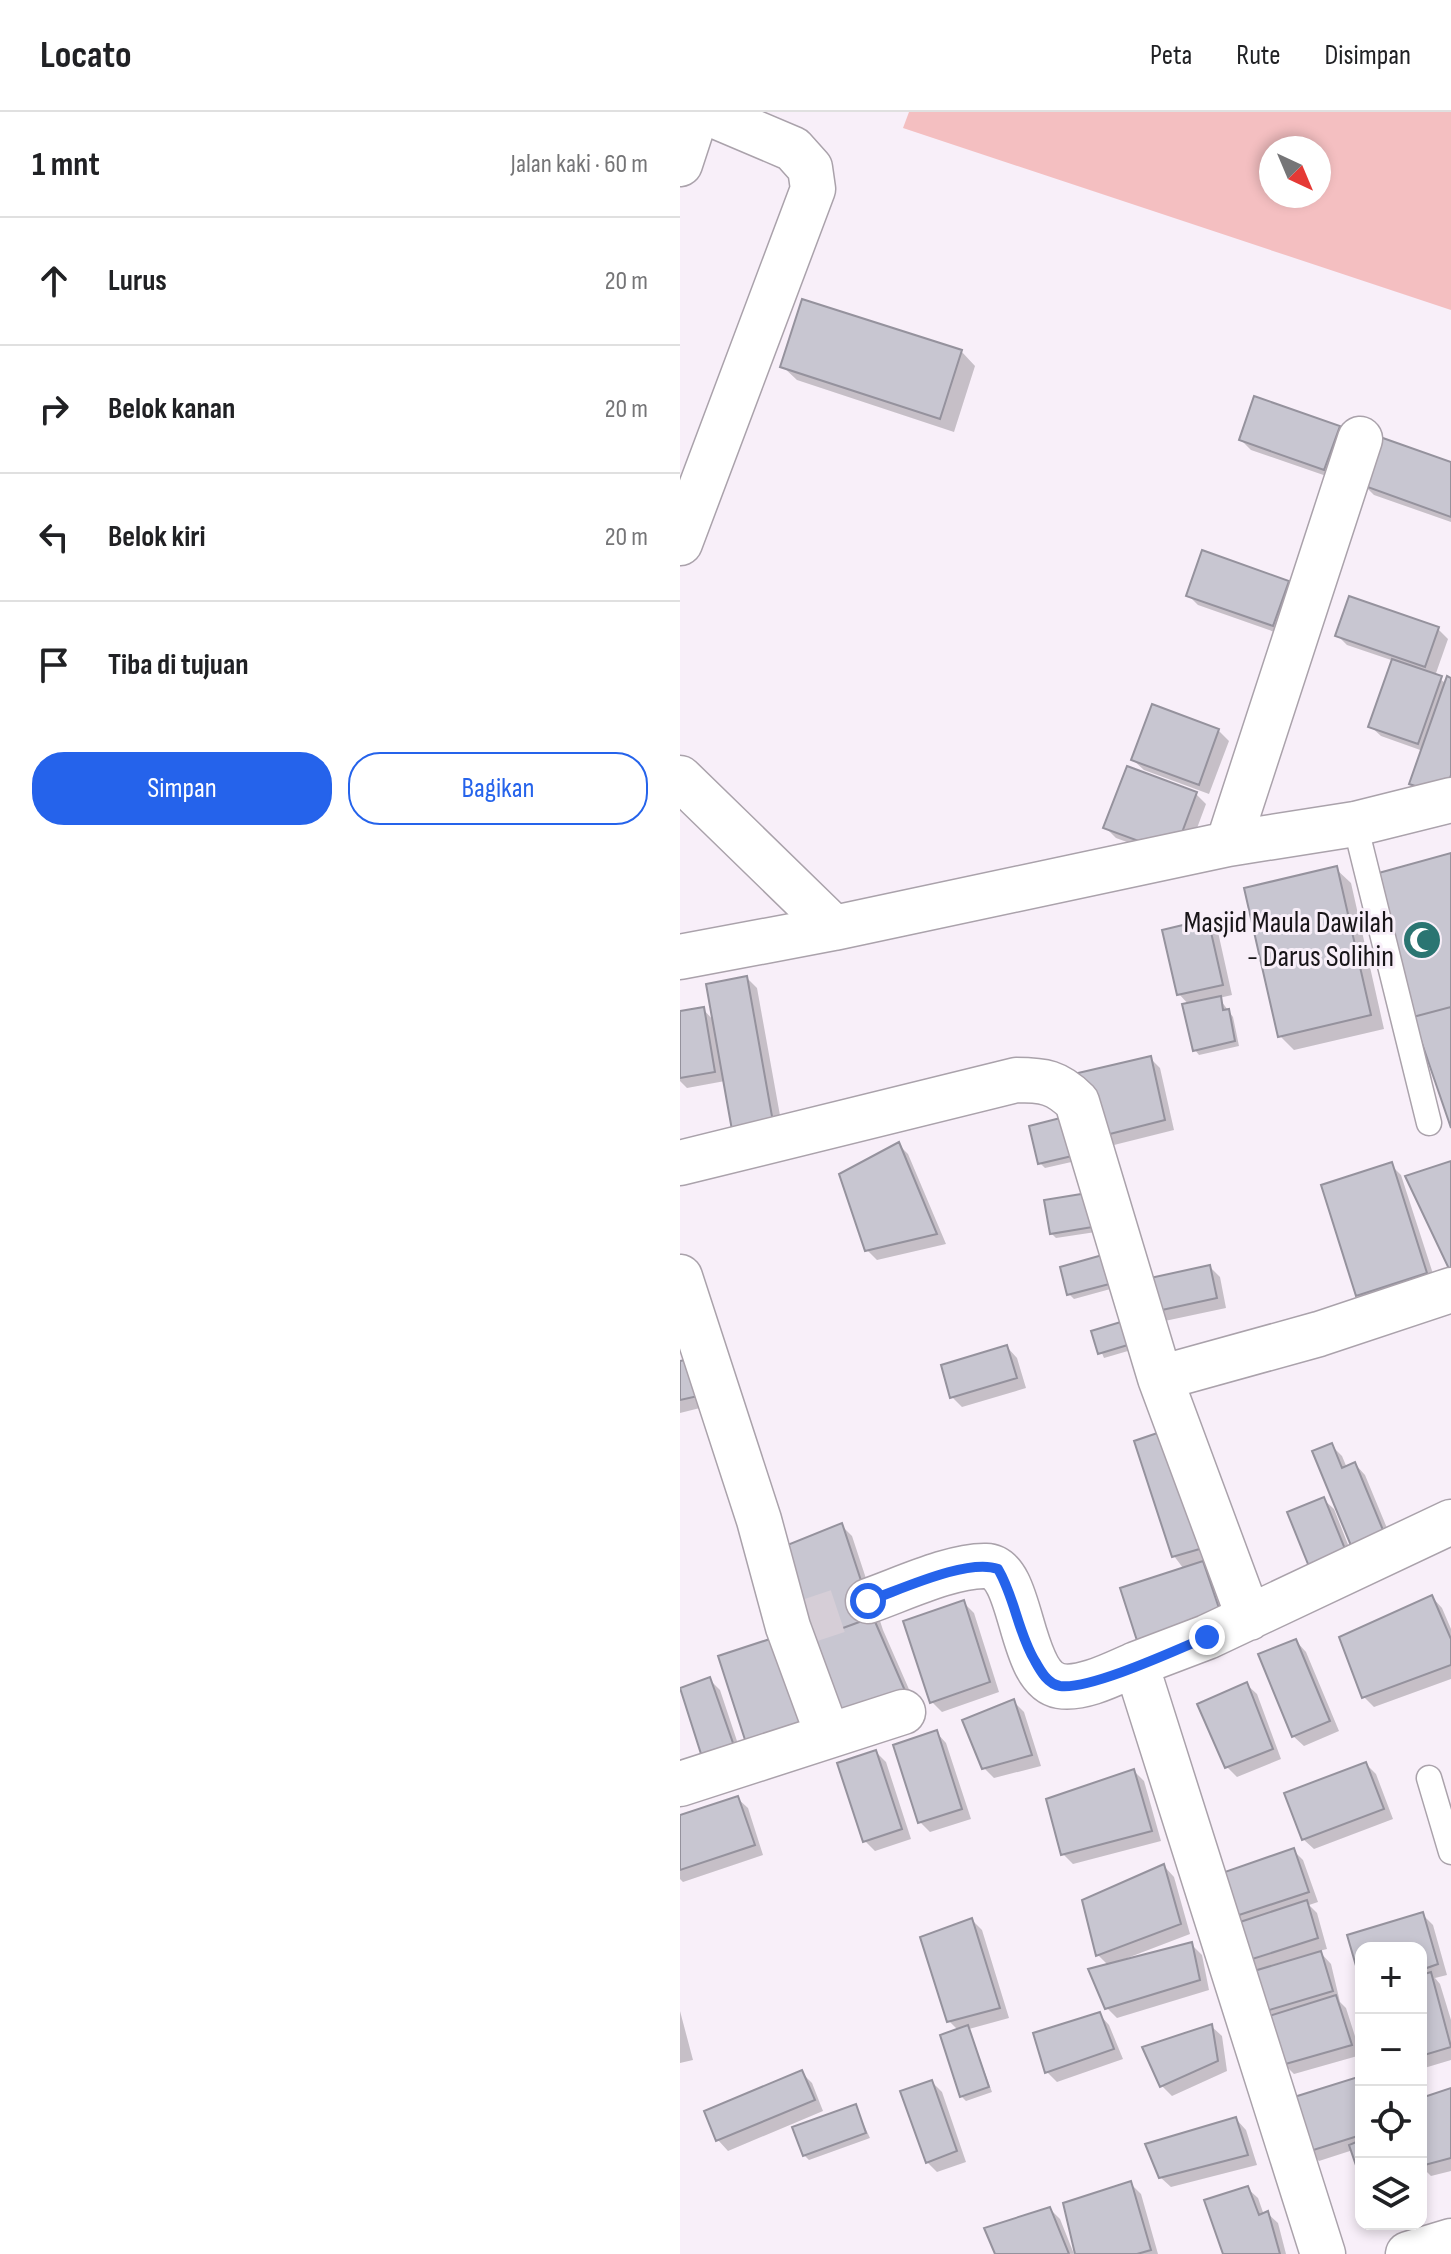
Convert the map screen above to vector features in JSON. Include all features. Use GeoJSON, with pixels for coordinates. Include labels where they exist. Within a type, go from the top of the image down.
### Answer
{"type":"FeatureCollection","features":[{"type":"Feature","properties":{"kind":"street"},"geometry":{"type":"LineString","coordinates":[[680,164],[697,112]]}},
{"type":"Feature","properties":{"kind":"street"},"geometry":{"type":"LineString","coordinates":[[680,543],[813,189],[810,168],[793,149],[706,112]]}},
{"type":"Feature","properties":{"kind":"street"},"geometry":{"type":"LineString","coordinates":[[1228,844],[1360,439]]}},
{"type":"Feature","properties":{"kind":"street"},"geometry":{"type":"LineString","coordinates":[[680,778],[834,928]]}},
{"type":"Feature","properties":{"kind":"street"},"geometry":{"type":"LineString","coordinates":[[680,957],[834,928],[1228,844],[1355,824],[1451,800]]}},
{"type":"Feature","properties":{"kind":"street"},"geometry":{"type":"LineString","coordinates":[[680,1163],[1016,1080],[1046,1081],[1061,1086],[1077,1102],[1160,1378],[1249,1618]]}},
{"type":"Feature","properties":{"kind":"street"},"geometry":{"type":"LineString","coordinates":[[680,1277],[828,1736]]}},
{"type":"Feature","properties":{"kind":"street"},"geometry":{"type":"LineString","coordinates":[[1160,1378],[1319,1334],[1451,1290]]}},
{"type":"Feature","properties":{"kind":"street"},"geometry":{"type":"LineString","coordinates":[[868,1601],[952,1572],[987,1565],[998,1569],[1008,1586],[1033,1659],[1049,1682],[1062,1687],[1093,1681],[1249,1618],[1451,1522]]}},
{"type":"Feature","properties":{"kind":"street"},"geometry":{"type":"LineString","coordinates":[[1136,1664],[1323,2254]]}},
{"type":"Feature","properties":{"kind":"street"},"geometry":{"type":"LineString","coordinates":[[680,1784],[903,1712]]}},
{"type":"Feature","properties":{"kind":"street"},"geometry":{"type":"LineString","coordinates":[[1408,2254],[1451,2241]]}},
{"type":"Feature","properties":{"kind":"lane"},"geometry":{"type":"LineString","coordinates":[[1355,824],[1429,1123]]}},
{"type":"Feature","properties":{"kind":"lane"},"geometry":{"type":"LineString","coordinates":[[1429,1778],[1451,1852]]}},
{"type":"Feature","properties":{"kind":"shaded area"},"geometry":{"type":"Polygon","coordinates":[[[909,112],[1451,112],[1451,310],[903,128],[909,112]]]}},
{"type":"Feature","properties":{"kind":"building"},"geometry":{"type":"Polygon","coordinates":[[[802,299],[962,350],[940,419],[780,367],[802,299]]]}},
{"type":"Feature","properties":{"kind":"building"},"geometry":{"type":"Polygon","coordinates":[[[1254,396],[1340,426],[1324,470],[1239,440],[1254,396]]]}},
{"type":"Feature","properties":{"kind":"building"},"geometry":{"type":"Polygon","coordinates":[[[1380,437],[1451,462],[1451,517],[1362,485],[1380,437]]]}},
{"type":"Feature","properties":{"kind":"building"},"geometry":{"type":"Polygon","coordinates":[[[1202,550],[1289,581],[1273,626],[1186,596],[1202,550]]]}},
{"type":"Feature","properties":{"kind":"building"},"geometry":{"type":"Polygon","coordinates":[[[1349,596],[1439,627],[1425,667],[1335,636],[1349,596]]]}},
{"type":"Feature","properties":{"kind":"building"},"geometry":{"type":"Polygon","coordinates":[[[1392,659],[1442,676],[1418,744],[1368,727],[1392,659]]]}},
{"type":"Feature","properties":{"kind":"building"},"geometry":{"type":"Polygon","coordinates":[[[1447,676],[1451,678],[1451,775],[1444,795],[1409,784],[1447,676]]]}},
{"type":"Feature","properties":{"kind":"building"},"geometry":{"type":"Polygon","coordinates":[[[1152,704],[1219,729],[1199,785],[1131,760],[1152,704]]]}},
{"type":"Feature","properties":{"kind":"building"},"geometry":{"type":"Polygon","coordinates":[[[1127,766],[1197,792],[1174,854],[1103,828],[1127,766]]]}},
{"type":"Feature","properties":{"kind":"building","name":"Masjid Maula Dawilah - Darus Solihin"},"geometry":{"type":"Polygon","coordinates":[[[1451,853],[1451,1007],[1413,1017],[1375,874],[1451,853]]]}},
{"type":"Feature","properties":{"kind":"building"},"geometry":{"type":"Polygon","coordinates":[[[1337,866],[1371,1015],[1278,1037],[1244,888],[1337,866]]]}},
{"type":"Feature","properties":{"kind":"building"},"geometry":{"type":"Polygon","coordinates":[[[1208,919],[1223,985],[1177,995],[1162,930],[1208,919]]]}},
{"type":"Feature","properties":{"kind":"building"},"geometry":{"type":"Polygon","coordinates":[[[747,976],[773,1122],[732,1130],[706,984],[747,976]]]}},
{"type":"Feature","properties":{"kind":"building"},"geometry":{"type":"Polygon","coordinates":[[[1221,996],[1223,1010],[1229,1009],[1235,1041],[1193,1051],[1182,1004],[1221,996]]]}},
{"type":"Feature","properties":{"kind":"building"},"geometry":{"type":"Polygon","coordinates":[[[704,1007],[715,1072],[680,1078],[680,1011],[704,1007]]]}},
{"type":"Feature","properties":{"kind":"building"},"geometry":{"type":"Polygon","coordinates":[[[1451,1007],[1451,1128],[1413,1017],[1451,1007]]]}},
{"type":"Feature","properties":{"kind":"building"},"geometry":{"type":"Polygon","coordinates":[[[1151,1056],[1165,1120],[1094,1138],[1078,1073],[1151,1056]]]}},
{"type":"Feature","properties":{"kind":"building"},"geometry":{"type":"Polygon","coordinates":[[[1076,1114],[1085,1153],[1038,1164],[1029,1126],[1076,1114]]]}},
{"type":"Feature","properties":{"kind":"building"},"geometry":{"type":"Polygon","coordinates":[[[899,1142],[937,1234],[865,1251],[839,1174],[899,1142]]]}},
{"type":"Feature","properties":{"kind":"building"},"geometry":{"type":"Polygon","coordinates":[[[1451,1161],[1451,1273],[1405,1176],[1451,1161]]]}},
{"type":"Feature","properties":{"kind":"building"},"geometry":{"type":"Polygon","coordinates":[[[1392,1162],[1427,1273],[1356,1296],[1321,1185],[1392,1162]]]}},
{"type":"Feature","properties":{"kind":"building"},"geometry":{"type":"Polygon","coordinates":[[[1100,1191],[1105,1225],[1050,1234],[1044,1200],[1100,1191]]]}},
{"type":"Feature","properties":{"kind":"building"},"geometry":{"type":"Polygon","coordinates":[[[1113,1252],[1121,1281],[1067,1295],[1060,1267],[1113,1252]]]}},
{"type":"Feature","properties":{"kind":"building"},"geometry":{"type":"Polygon","coordinates":[[[1210,1265],[1217,1298],[1148,1313],[1141,1280],[1210,1265]]]}},
{"type":"Feature","properties":{"kind":"building"},"geometry":{"type":"Polygon","coordinates":[[[1134,1318],[1141,1341],[1098,1354],[1091,1331],[1134,1318]]]}},
{"type":"Feature","properties":{"kind":"building"},"geometry":{"type":"Polygon","coordinates":[[[1007,1345],[1017,1378],[950,1398],[941,1365],[1007,1345]]]}},
{"type":"Feature","properties":{"kind":"building"},"geometry":{"type":"Polygon","coordinates":[[[698,1357],[707,1394],[680,1400],[680,1361],[698,1357]]]}},
{"type":"Feature","properties":{"kind":"building"},"geometry":{"type":"Polygon","coordinates":[[[1172,1428],[1210,1546],[1172,1557],[1134,1441],[1172,1428]]]}},
{"type":"Feature","properties":{"kind":"building"},"geometry":{"type":"Polygon","coordinates":[[[1332,1443],[1342,1468],[1355,1462],[1385,1535],[1352,1548],[1312,1451],[1332,1443]]]}},
{"type":"Feature","properties":{"kind":"building"},"geometry":{"type":"Polygon","coordinates":[[[1324,1497],[1349,1559],[1312,1574],[1287,1512],[1324,1497]]]}},
{"type":"Feature","properties":{"kind":"building"},"geometry":{"type":"Polygon","coordinates":[[[842,1523],[873,1617],[802,1643],[770,1552],[842,1523]]]}},
{"type":"Feature","properties":{"kind":"building"},"geometry":{"type":"Polygon","coordinates":[[[1203,1561],[1225,1626],[1141,1653],[1120,1588],[1203,1561]]]}},
{"type":"Feature","properties":{"kind":"building"},"geometry":{"type":"Polygon","coordinates":[[[1432,1595],[1451,1639],[1451,1665],[1362,1698],[1339,1637],[1432,1595]]]}},
{"type":"Feature","properties":{"kind":"building"},"geometry":{"type":"Polygon","coordinates":[[[964,1600],[990,1682],[930,1703],[903,1621],[964,1600]]]}},
{"type":"Feature","properties":{"kind":"building"},"geometry":{"type":"Polygon","coordinates":[[[873,1617],[906,1693],[835,1719],[802,1643],[873,1617]]]}},
{"type":"Feature","properties":{"kind":"building"},"geometry":{"type":"Polygon","coordinates":[[[779,1636],[808,1727],[747,1746],[718,1656],[779,1636]]]}},
{"type":"Feature","properties":{"kind":"building"},"geometry":{"type":"Polygon","coordinates":[[[1296,1639],[1330,1721],[1292,1737],[1258,1654],[1296,1639]]]}},
{"type":"Feature","properties":{"kind":"building"},"geometry":{"type":"Polygon","coordinates":[[[710,1677],[734,1746],[702,1757],[680,1688],[710,1677]]]}},
{"type":"Feature","properties":{"kind":"building"},"geometry":{"type":"Polygon","coordinates":[[[1247,1682],[1273,1749],[1225,1768],[1197,1704],[1247,1682]]]}},
{"type":"Feature","properties":{"kind":"building"},"geometry":{"type":"Polygon","coordinates":[[[1014,1699],[1032,1755],[982,1769],[962,1720],[1014,1699]]]}},
{"type":"Feature","properties":{"kind":"building"},"geometry":{"type":"Polygon","coordinates":[[[937,1730],[962,1809],[918,1823],[893,1745],[937,1730]]]}},
{"type":"Feature","properties":{"kind":"building"},"geometry":{"type":"Polygon","coordinates":[[[876,1750],[902,1829],[863,1842],[837,1763],[876,1750]]]}},
{"type":"Feature","properties":{"kind":"building"},"geometry":{"type":"Polygon","coordinates":[[[1366,1762],[1384,1809],[1302,1840],[1284,1793],[1366,1762]]]}},
{"type":"Feature","properties":{"kind":"building"},"geometry":{"type":"Polygon","coordinates":[[[1134,1769],[1152,1831],[1061,1855],[1046,1799],[1134,1769]]]}},
{"type":"Feature","properties":{"kind":"building"},"geometry":{"type":"Polygon","coordinates":[[[738,1796],[755,1845],[680,1870],[680,1815],[738,1796]]]}},
{"type":"Feature","properties":{"kind":"building"},"geometry":{"type":"Polygon","coordinates":[[[1294,1848],[1309,1892],[1233,1917],[1219,1874],[1294,1848]]]}},
{"type":"Feature","properties":{"kind":"building"},"geometry":{"type":"Polygon","coordinates":[[[1164,1864],[1181,1924],[1096,1956],[1082,1900],[1164,1864]]]}},
{"type":"Feature","properties":{"kind":"building"},"geometry":{"type":"Polygon","coordinates":[[[1307,1900],[1318,1938],[1246,1961],[1234,1924],[1307,1900]]]}},
{"type":"Feature","properties":{"kind":"building"},"geometry":{"type":"Polygon","coordinates":[[[1423,1912],[1438,1964],[1427,1968],[1427,1942],[1355,1942],[1355,1962],[1347,1935],[1423,1912]]]}},
{"type":"Feature","properties":{"kind":"building"},"geometry":{"type":"Polygon","coordinates":[[[972,1918],[1000,2008],[947,2022],[920,1937],[972,1918]]]}},
{"type":"Feature","properties":{"kind":"building"},"geometry":{"type":"Polygon","coordinates":[[[1192,1942],[1200,1980],[1105,2009],[1088,1969],[1192,1942]]]}},
{"type":"Feature","properties":{"kind":"building"},"geometry":{"type":"Polygon","coordinates":[[[1321,1951],[1333,1991],[1266,2011],[1254,1971],[1321,1951]]]}},
{"type":"Feature","properties":{"kind":"building"},"geometry":{"type":"Polygon","coordinates":[[[1431,1972],[1451,2047],[1427,2054],[1427,2014],[1427,1973],[1431,1972]]]}},
{"type":"Feature","properties":{"kind":"building"},"geometry":{"type":"Polygon","coordinates":[[[1336,1995],[1352,2045],[1282,2065],[1269,2016],[1336,1995]]]}},
{"type":"Feature","properties":{"kind":"building"},"geometry":{"type":"Polygon","coordinates":[[[1100,2012],[1114,2049],[1045,2073],[1033,2033],[1100,2012]]]}},
{"type":"Feature","properties":{"kind":"building"},"geometry":{"type":"Polygon","coordinates":[[[1212,2024],[1218,2061],[1160,2087],[1142,2047],[1212,2024]]]}},
{"type":"Feature","properties":{"kind":"building"},"geometry":{"type":"Polygon","coordinates":[[[968,2025],[989,2087],[960,2097],[940,2035],[968,2025]]]}},
{"type":"Feature","properties":{"kind":"building"},"geometry":{"type":"Polygon","coordinates":[[[802,2070],[815,2100],[716,2141],[704,2111],[802,2070]]]}},
{"type":"Feature","properties":{"kind":"building"},"geometry":{"type":"Polygon","coordinates":[[[1355,2078],[1355,2137],[1307,2152],[1291,2098],[1355,2078]]]}},
{"type":"Feature","properties":{"kind":"building"},"geometry":{"type":"Polygon","coordinates":[[[932,2080],[957,2151],[926,2163],[900,2091],[932,2080]]]}},
{"type":"Feature","properties":{"kind":"building"},"geometry":{"type":"Polygon","coordinates":[[[1451,2088],[1451,2158],[1427,2164],[1427,2158],[1427,2096],[1451,2088]]]}},
{"type":"Feature","properties":{"kind":"building"},"geometry":{"type":"Polygon","coordinates":[[[856,2104],[866,2133],[803,2156],[792,2127],[856,2104]]]}},
{"type":"Feature","properties":{"kind":"building"},"geometry":{"type":"Polygon","coordinates":[[[1236,2117],[1248,2155],[1159,2178],[1145,2144],[1236,2117]]]}},
{"type":"Feature","properties":{"kind":"building"},"geometry":{"type":"Polygon","coordinates":[[[1355,2142],[1355,2162],[1349,2145],[1355,2142]]]}},
{"type":"Feature","properties":{"kind":"building"},"geometry":{"type":"Polygon","coordinates":[[[1131,2181],[1151,2250],[1137,2254],[1075,2254],[1063,2203],[1131,2181]]]}},
{"type":"Feature","properties":{"kind":"building"},"geometry":{"type":"Polygon","coordinates":[[[1248,2186],[1259,2215],[1268,2211],[1280,2254],[1223,2254],[1204,2200],[1248,2186]]]}},
{"type":"Feature","properties":{"kind":"building"},"geometry":{"type":"Polygon","coordinates":[[[1050,2207],[1069,2254],[995,2254],[984,2228],[1050,2207]]]}},
{"type":"Feature","properties":{"kind":"tunnel"},"geometry":{"type":"LineString","coordinates":[[796,1625],[868,1601]]}},
{"type":"Feature","properties":{"kind":"place","name":"Masjid Maula Dawilah - Darus Solihin"},"geometry":{"type":"Point","coordinates":[1422,940]}},
{"type":"Feature","properties":{"kind":"route"},"geometry":{"type":"LineString","coordinates":[[868,1601],[952,1572],[987,1565],[998,1569],[1016,1605],[1033,1659],[1049,1682],[1062,1687],[1093,1681],[1207,1637]]}}]}
